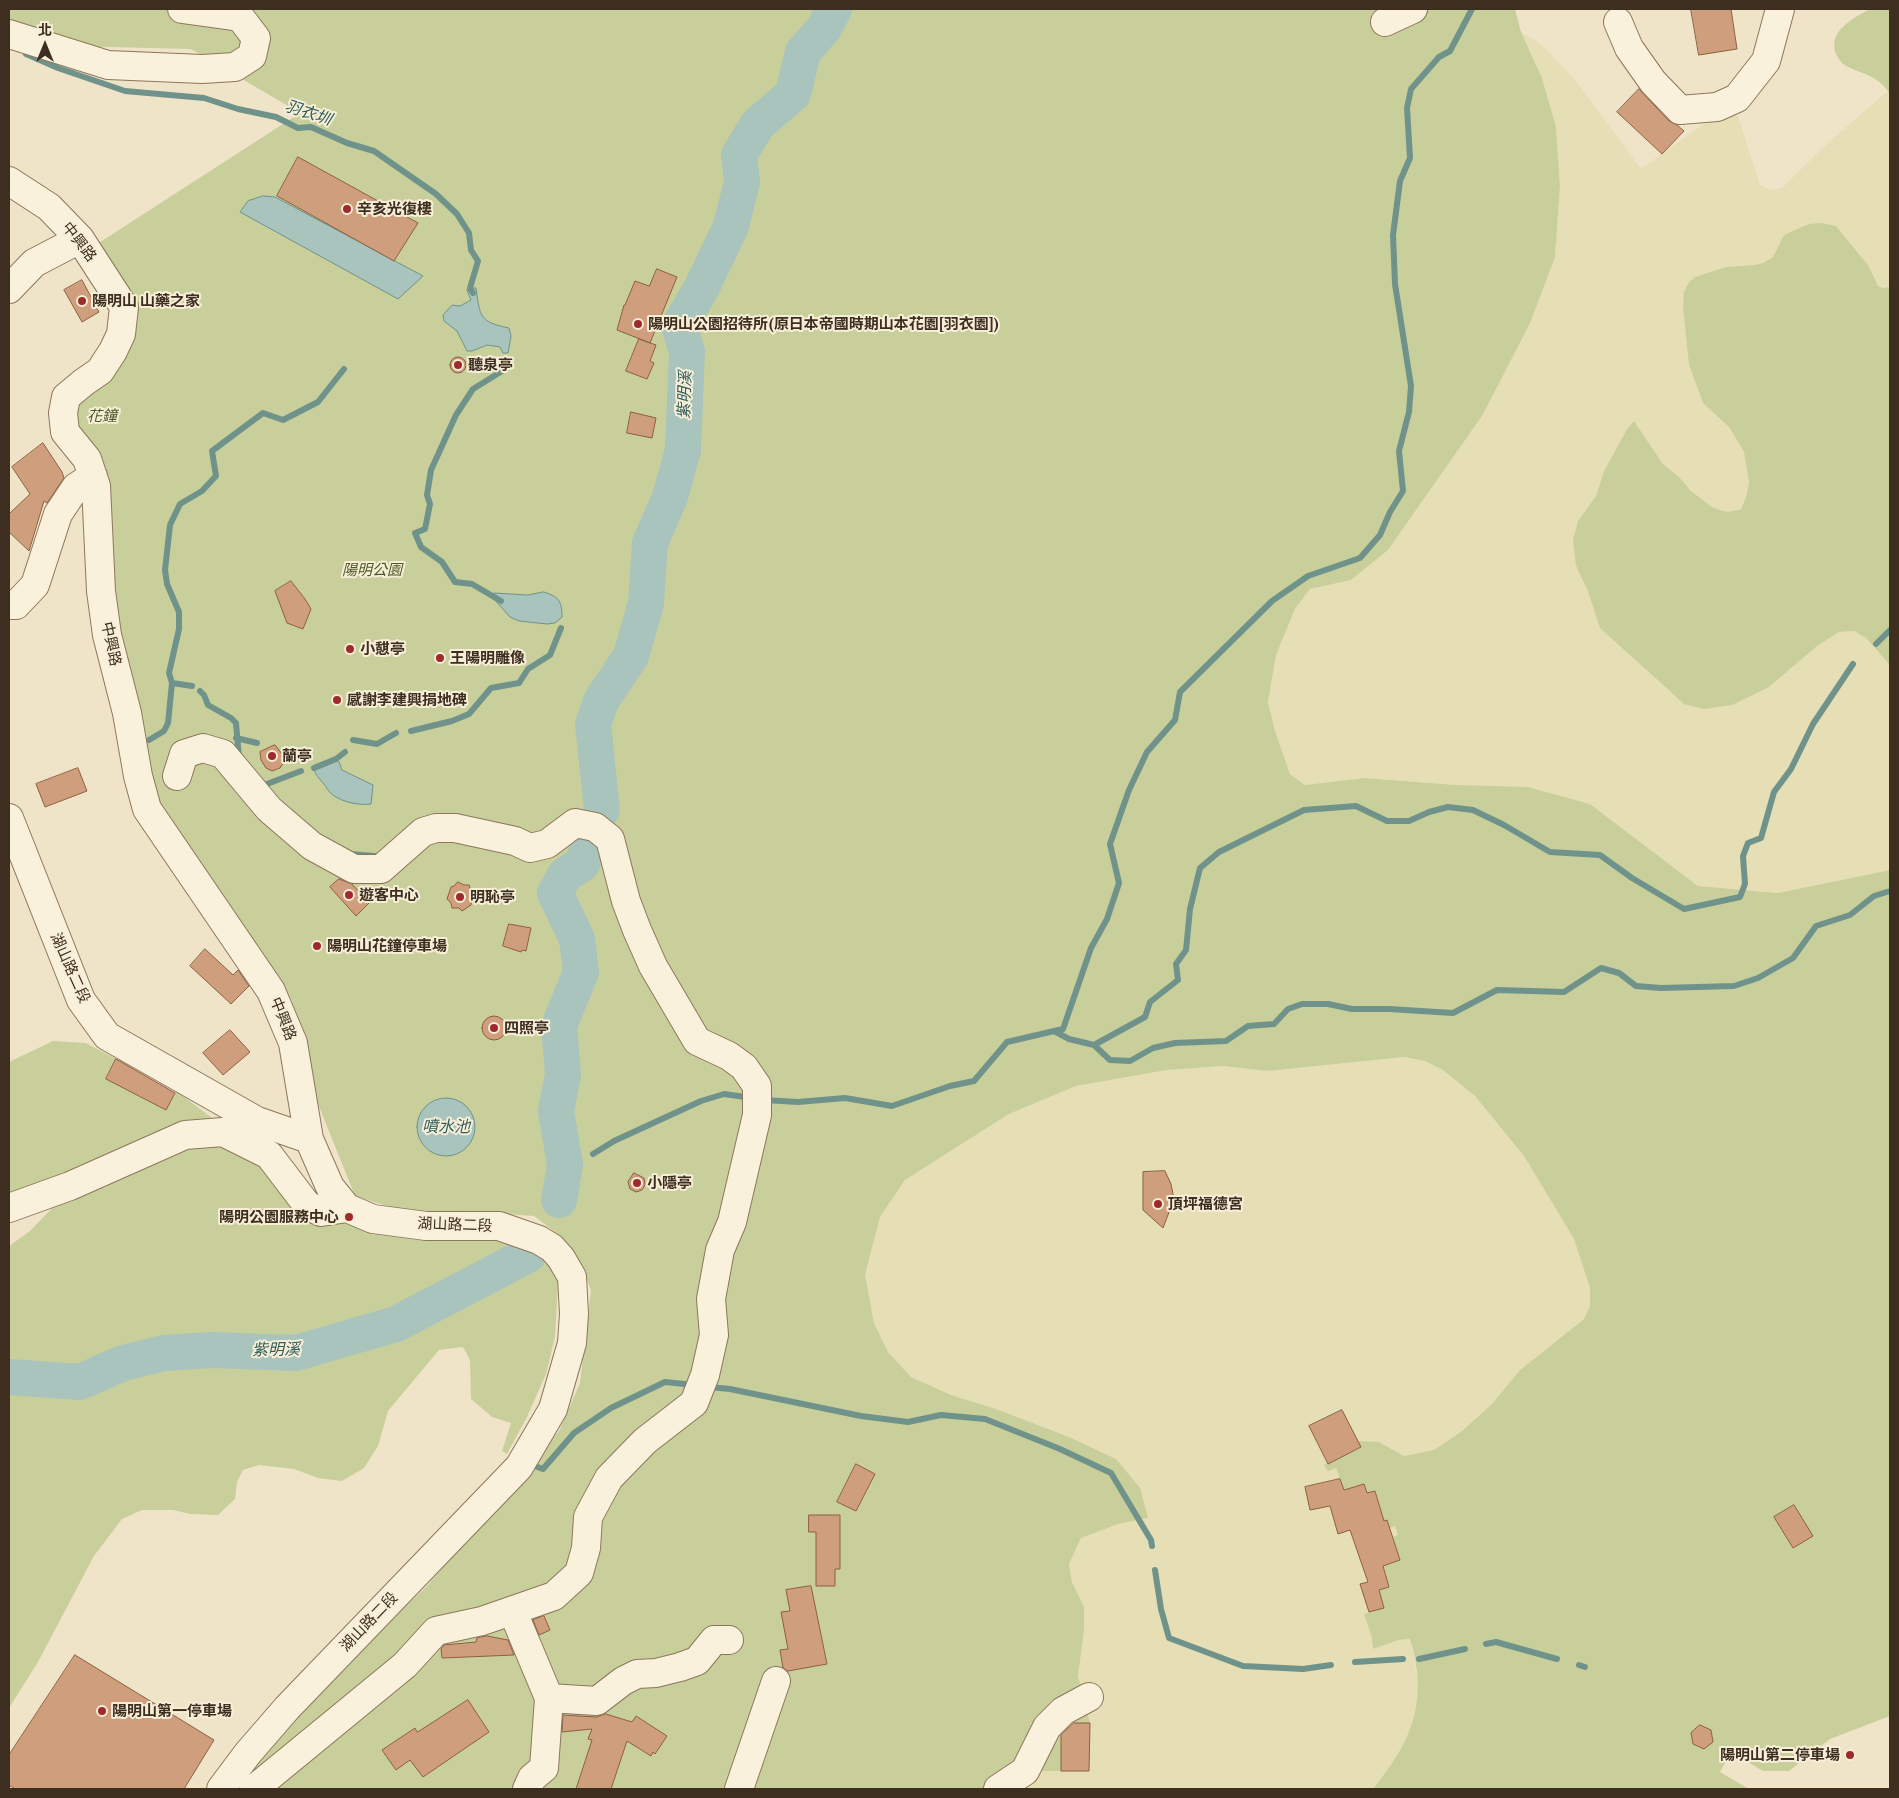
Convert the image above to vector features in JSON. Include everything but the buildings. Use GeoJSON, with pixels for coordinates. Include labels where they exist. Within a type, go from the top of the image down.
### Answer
{"type":"FeatureCollection","features":[{"type":"Feature","properties":{"kind":"street"},"geometry":{"type":"LineString","coordinates":[[9,34],[108,65],[202,69],[235,67],[252,56],[256,38],[240,17],[182,9]]}},
{"type":"Feature","properties":{"kind":"street"},"geometry":{"type":"LineString","coordinates":[[1385,22],[1413,9]]}},
{"type":"Feature","properties":{"kind":"street"},"geometry":{"type":"LineString","coordinates":[[1618,22],[1629,48],[1653,82],[1680,110],[1718,107],[1737,98],[1766,61],[1780,9]]}},
{"type":"Feature","properties":{"kind":"street","name":"中興路"},"geometry":{"type":"LineString","coordinates":[[9,181],[49,207],[80,239],[124,307],[121,334],[113,352],[100,371],[66,397],[63,413],[65,432],[87,459],[96,486],[101,591],[107,634],[127,714],[138,776],[147,809],[271,991],[293,1044],[309,1139]]}},
{"type":"Feature","properties":{"kind":"street"},"geometry":{"type":"LineString","coordinates":[[9,289],[34,263],[80,239]]}},
{"type":"Feature","properties":{"kind":"street"},"geometry":{"type":"LineString","coordinates":[[9,605],[16,605],[36,585],[58,514],[76,487],[93,476]]}},
{"type":"Feature","properties":{"kind":"street"},"geometry":{"type":"LineString","coordinates":[[177,776],[184,754],[203,748],[223,754],[269,809],[304,840],[354,869],[381,869],[423,832],[436,828],[455,828],[515,841],[530,848],[547,844],[574,823],[595,827],[610,839],[626,901],[637,930],[653,966],[697,1041],[729,1056],[744,1067],[757,1086],[757,1115],[732,1222],[720,1250],[711,1299],[714,1335],[705,1374],[694,1403],[646,1441],[609,1478],[588,1517],[586,1548],[579,1573],[554,1596],[513,1612],[436,1631],[405,1665],[254,1789]]}},
{"type":"Feature","properties":{"kind":"street","name":"湖山路二段"},"geometry":{"type":"LineString","coordinates":[[11,829],[81,1000],[107,1036],[257,1121],[309,1139],[330,1187],[347,1208],[373,1219],[426,1226],[499,1226],[539,1240],[552,1248],[561,1258],[572,1277],[574,1314],[572,1343],[553,1408],[519,1467],[287,1708],[248,1753],[222,1789]]}},
{"type":"Feature","properties":{"kind":"street"},"geometry":{"type":"LineString","coordinates":[[9,1208],[70,1186],[185,1135],[223,1132],[269,1155],[307,1205],[321,1212],[347,1208]]}},
{"type":"Feature","properties":{"kind":"street"},"geometry":{"type":"LineString","coordinates":[[513,1612],[549,1698],[544,1768],[532,1778],[526,1789]]}},
{"type":"Feature","properties":{"kind":"street"},"geometry":{"type":"LineString","coordinates":[[549,1698],[596,1701],[623,1681],[637,1674],[664,1671],[698,1661],[714,1640],[729,1640]]}},
{"type":"Feature","properties":{"kind":"street"},"geometry":{"type":"LineString","coordinates":[[739,1789],[776,1681]]}},
{"type":"Feature","properties":{"kind":"street"},"geometry":{"type":"LineString","coordinates":[[998,1789],[1025,1771],[1047,1727],[1062,1711],[1089,1697]]}},
{"type":"Feature","properties":{"kind":"shaded area"},"geometry":{"type":"Polygon","coordinates":[[[1521,32],[1541,44],[1575,80],[1641,169],[1699,127],[1730,111],[1738,116],[1760,185],[1770,190],[1782,188],[1828,143],[1868,108],[1888,91],[1890,94],[1890,287],[1883,288],[1878,286],[1868,265],[1836,226],[1822,223],[1784,235],[1773,257],[1763,263],[1726,267],[1695,277],[1689,282],[1689,365],[1703,403],[1729,427],[1744,452],[1749,483],[1746,497],[1741,509],[1728,512],[1712,507],[1691,491],[1680,478],[1663,464],[1634,421],[1627,429],[1604,471],[1596,496],[1578,521],[1576,566],[1588,591],[1640,664],[1670,692],[1769,687],[1817,646],[1839,632],[1854,631],[1866,638],[1890,665],[1890,870],[1778,893],[1698,886],[1590,804],[1528,787],[1456,785],[1365,778],[1305,785],[1290,774],[1275,731],[1268,702],[1276,655],[1295,609],[1310,589],[1351,580],[1388,550],[1482,416],[1555,257],[1560,186],[1556,127],[1542,78],[1521,32]]]}},
{"type":"Feature","properties":{"kind":"shaded area"},"geometry":{"type":"Polygon","coordinates":[[[1404,1057],[1425,1061],[1443,1070],[1475,1096],[1524,1156],[1574,1239],[1590,1288],[1590,1306],[1584,1319],[1520,1370],[1492,1404],[1462,1431],[1434,1450],[1404,1456],[1379,1442],[1361,1447],[1328,1464],[1336,1468],[1340,1478],[1336,1480],[1364,1484],[1375,1491],[1384,1520],[1395,1526],[1399,1535],[1392,1538],[1400,1560],[1389,1587],[1379,1590],[1384,1608],[1364,1614],[1373,1638],[1373,1649],[1399,1640],[1410,1639],[1413,1651],[1419,1690],[1413,1724],[1394,1763],[1373,1789],[1004,1789],[1011,1771],[1045,1771],[1061,1723],[1090,1723],[1078,1676],[1084,1631],[1084,1607],[1072,1582],[1069,1564],[1081,1538],[1118,1524],[1148,1518],[1069,1437],[996,1409],[951,1395],[911,1377],[888,1352],[874,1323],[865,1275],[880,1217],[905,1180],[1009,1114],[1076,1086],[1167,1070],[1223,1066],[1269,1071],[1404,1057]]]}},
{"type":"Feature","properties":{"kind":"green space"},"geometry":{"type":"Polygon","coordinates":[[[9,9],[1515,9],[1521,32],[1542,78],[1556,127],[1560,186],[1555,257],[1530,323],[1482,416],[1388,550],[1351,580],[1310,589],[1295,609],[1276,655],[1268,702],[1275,731],[1290,774],[1305,785],[1365,778],[1456,785],[1528,787],[1590,804],[1698,886],[1778,893],[1890,870],[1890,1716],[1830,1739],[1789,1771],[1763,1771],[1731,1752],[1720,1772],[1749,1789],[1373,1789],[1387,1771],[1407,1737],[1417,1701],[1418,1682],[1410,1639],[1399,1640],[1373,1649],[1372,1638],[1364,1614],[1384,1608],[1365,1572],[1400,1560],[1392,1537],[1398,1535],[1395,1526],[1390,1528],[1387,1520],[1384,1520],[1367,1493],[1364,1484],[1339,1491],[1335,1480],[1340,1478],[1336,1468],[1328,1471],[1324,1465],[1361,1447],[1357,1441],[1379,1442],[1404,1456],[1434,1450],[1462,1431],[1492,1404],[1520,1370],[1584,1319],[1590,1306],[1590,1288],[1574,1239],[1524,1156],[1475,1096],[1443,1070],[1425,1061],[1404,1057],[1268,1071],[1223,1066],[1167,1070],[1076,1086],[1009,1114],[905,1180],[880,1217],[865,1275],[874,1323],[888,1352],[911,1377],[951,1395],[996,1409],[1069,1437],[1116,1459],[1140,1488],[1148,1518],[1118,1524],[1081,1538],[1069,1564],[1072,1582],[1084,1607],[1084,1631],[1078,1676],[1090,1723],[1061,1723],[1061,1771],[1012,1771],[1004,1789],[228,1789],[313,1692],[426,1587],[559,1431],[580,1383],[591,1290],[578,1258],[555,1232],[534,1216],[504,1214],[412,1214],[355,1196],[310,1084],[292,1001],[154,796],[70,413],[130,325],[94,246],[300,113],[191,49],[65,46],[9,24],[9,9]]]}},
{"type":"Feature","properties":{"kind":"green space"},"geometry":{"type":"Polygon","coordinates":[[[1870,9],[1890,9],[1890,94],[1876,79],[1840,61],[1834,46],[1835,39],[1844,26],[1870,9]]]}},
{"type":"Feature","properties":{"kind":"green space"},"geometry":{"type":"Polygon","coordinates":[[[1822,223],[1836,226],[1868,265],[1878,286],[1883,288],[1890,287],[1890,665],[1866,638],[1854,631],[1839,632],[1817,646],[1769,687],[1732,705],[1704,709],[1684,704],[1600,628],[1588,591],[1576,566],[1573,540],[1578,521],[1596,496],[1604,471],[1627,429],[1634,421],[1663,464],[1680,478],[1691,491],[1712,507],[1720,510],[1728,512],[1741,509],[1749,483],[1744,452],[1729,427],[1703,403],[1689,365],[1683,306],[1684,292],[1689,282],[1695,277],[1726,267],[1763,263],[1773,257],[1784,235],[1809,224],[1822,223]]]}},
{"type":"Feature","properties":{"kind":"green space"},"geometry":{"type":"Polygon","coordinates":[[[53,1041],[86,1043],[116,1059],[107,1078],[166,1110],[176,1091],[215,1120],[341,1222],[379,1231],[459,1233],[526,1244],[556,1269],[558,1281],[555,1337],[546,1374],[527,1417],[507,1454],[502,1451],[511,1423],[492,1417],[471,1399],[470,1360],[463,1347],[439,1350],[388,1411],[378,1446],[364,1468],[342,1481],[318,1478],[294,1469],[259,1465],[243,1470],[237,1482],[235,1499],[218,1515],[190,1514],[173,1510],[142,1510],[122,1519],[94,1556],[38,1662],[9,1708],[9,1246],[30,1231],[56,1204],[9,1196],[9,1062],[53,1041]]]}},
{"type":"Feature","properties":{"kind":"water"},"geometry":{"type":"Polygon","coordinates":[[[263,196],[275,197],[423,276],[398,299],[240,212],[248,201],[263,196]]]}},
{"type":"Feature","properties":{"kind":"water"},"geometry":{"type":"Polygon","coordinates":[[[476,288],[480,311],[486,320],[509,328],[511,336],[508,353],[503,353],[500,347],[487,345],[467,351],[457,331],[444,321],[443,315],[452,305],[460,306],[471,300],[467,290],[476,288]]]}},
{"type":"Feature","properties":{"kind":"water"},"geometry":{"type":"Polygon","coordinates":[[[544,592],[559,600],[562,617],[555,623],[519,621],[510,617],[493,598],[494,593],[527,595],[544,592]]]}},
{"type":"Feature","properties":{"kind":"water"},"geometry":{"type":"Polygon","coordinates":[[[333,759],[339,762],[342,770],[373,785],[371,804],[348,802],[331,794],[316,775],[314,768],[315,765],[333,759]]]}},
{"type":"Feature","properties":{"kind":"water","name":"噴水池"},"geometry":{"type":"Polygon","coordinates":[[[446,1098],[462,1103],[470,1111],[475,1127],[470,1143],[462,1151],[446,1156],[430,1151],[422,1143],[417,1127],[422,1111],[430,1103],[446,1098]]]}},
{"type":"Feature","properties":{"kind":"waterway","name":"紫明溪"},"geometry":{"type":"LineString","coordinates":[[602,810],[593,724],[601,701],[631,656],[646,603],[650,543],[670,497],[683,450],[687,351],[679,326],[701,289],[731,226],[742,182],[739,155],[758,124],[793,94],[803,52],[824,28],[834,9]]}},
{"type":"Feature","properties":{"kind":"waterway"},"geometry":{"type":"LineString","coordinates":[[764,1100],[798,1102],[845,1098],[892,1106],[950,1086],[974,1081],[1007,1042],[1063,1029],[1091,948],[1107,919],[1119,883],[1110,844],[1129,790],[1147,752],[1175,720],[1180,692],[1272,601],[1308,576],[1360,558],[1380,535],[1390,512],[1403,491],[1399,451],[1409,412],[1411,386],[1395,284],[1393,235],[1400,181],[1410,158],[1407,108],[1411,89],[1439,57],[1450,51],[1472,9]]}},
{"type":"Feature","properties":{"kind":"waterway","name":"羽衣圳"},"geometry":{"type":"LineString","coordinates":[[26,54],[58,68],[125,91],[204,98],[238,109],[276,117],[298,128],[311,127],[347,143],[374,151],[436,194],[457,214],[469,233],[471,250],[478,261],[470,288],[473,293]]}},
{"type":"Feature","properties":{"kind":"waterway"},"geometry":{"type":"LineString","coordinates":[[501,601],[472,584],[455,582],[442,562],[421,547],[415,533],[425,529],[430,504],[427,495],[431,470],[456,415],[473,389],[507,368]]}},
{"type":"Feature","properties":{"kind":"waterway"},"geometry":{"type":"LineString","coordinates":[[149,740],[164,731],[168,723],[172,683],[169,673],[179,629],[179,612],[167,584],[165,570],[170,525],[180,504],[202,491],[216,476],[212,451],[263,413],[283,420],[318,402],[344,369]]}},
{"type":"Feature","properties":{"kind":"waterway"},"geometry":{"type":"LineString","coordinates":[[411,731],[452,721],[469,714],[491,688],[519,683],[528,669],[550,655],[561,628]]}},
{"type":"Feature","properties":{"kind":"waterway"},"geometry":{"type":"LineString","coordinates":[[1876,644],[1890,630]]}},
{"type":"Feature","properties":{"kind":"waterway"},"geometry":{"type":"LineString","coordinates":[[1094,1045],[1145,1017],[1150,1002],[1178,980],[1176,964],[1186,950],[1190,909],[1200,868],[1219,852],[1304,810],[1356,806],[1387,821],[1409,821],[1429,812],[1448,807],[1473,810],[1504,825],[1550,852],[1600,855],[1632,878],[1684,909],[1740,897],[1745,884],[1743,856],[1748,843],[1761,838],[1774,792],[1791,769],[1813,724],[1853,664]]}},
{"type":"Feature","properties":{"kind":"waterway"},"geometry":{"type":"LineString","coordinates":[[172,683],[192,686]]}},
{"type":"Feature","properties":{"kind":"waterway"},"geometry":{"type":"LineString","coordinates":[[200,691],[208,705],[231,718],[236,723],[239,758]]}},
{"type":"Feature","properties":{"kind":"waterway"},"geometry":{"type":"LineString","coordinates":[[353,740],[377,744],[396,733]]}},
{"type":"Feature","properties":{"kind":"waterway"},"geometry":{"type":"LineString","coordinates":[[236,738],[257,743]]}},
{"type":"Feature","properties":{"kind":"waterway"},"geometry":{"type":"LineString","coordinates":[[314,768],[336,759],[345,752]]}},
{"type":"Feature","properties":{"kind":"waterway"},"geometry":{"type":"LineString","coordinates":[[262,787],[264,789],[267,784],[301,771]]}},
{"type":"Feature","properties":{"kind":"waterway","name":"紫明溪"},"geometry":{"type":"LineString","coordinates":[[559,1200],[565,1165],[556,1111],[563,1074],[559,1026],[581,972],[577,939],[555,893],[565,875],[582,864],[590,844]]}},
{"type":"Feature","properties":{"kind":"waterway"},"geometry":{"type":"LineString","coordinates":[[350,854],[375,856]]}},
{"type":"Feature","properties":{"kind":"waterway"},"geometry":{"type":"LineString","coordinates":[[1054,1031],[1069,1039],[1094,1045],[1110,1060],[1130,1061],[1153,1048],[1175,1043],[1226,1041],[1248,1026],[1274,1024],[1288,1009],[1302,1004],[1328,1004],[1352,1009],[1453,1013],[1497,990],[1564,992],[1601,968],[1619,973],[1636,986],[1661,988],[1734,986],[1758,978],[1793,958],[1816,926],[1850,915],[1874,896],[1890,891]]}},
{"type":"Feature","properties":{"kind":"waterway"},"geometry":{"type":"LineString","coordinates":[[593,1154],[614,1141],[701,1101],[724,1094],[752,1098]]}},
{"type":"Feature","properties":{"kind":"waterway","name":"紫明溪"},"geometry":{"type":"LineString","coordinates":[[565,1165],[570,1163]]}},
{"type":"Feature","properties":{"kind":"waterway","name":"紫明溪"},"geometry":{"type":"LineString","coordinates":[[9,1377],[80,1382],[123,1363],[164,1353],[212,1350],[296,1353],[396,1324],[528,1255]]}},
{"type":"Feature","properties":{"kind":"waterway"},"geometry":{"type":"LineString","coordinates":[[532,1465],[543,1469],[574,1433],[611,1408],[665,1382],[694,1385]]}},
{"type":"Feature","properties":{"kind":"waterway"},"geometry":{"type":"LineString","coordinates":[[709,1387],[730,1389],[861,1416],[908,1422],[941,1415],[985,1419],[1060,1449],[1111,1473],[1151,1540],[1152,1546]]}},
{"type":"Feature","properties":{"kind":"waterway"},"geometry":{"type":"LineString","coordinates":[[1155,1570],[1161,1609],[1169,1638],[1243,1666],[1303,1669],[1331,1665]]}},
{"type":"Feature","properties":{"kind":"waterway"},"geometry":{"type":"LineString","coordinates":[[1486,1644],[1496,1642],[1557,1659]]}},
{"type":"Feature","properties":{"kind":"waterway"},"geometry":{"type":"LineString","coordinates":[[1419,1659],[1465,1649]]}},
{"type":"Feature","properties":{"kind":"waterway"},"geometry":{"type":"LineString","coordinates":[[1355,1662],[1403,1659]]}},
{"type":"Feature","properties":{"kind":"waterway"},"geometry":{"type":"LineString","coordinates":[[1579,1665],[1585,1667]]}},
{"type":"Feature","properties":{"kind":"place","name":"辛亥光復樓"},"geometry":{"type":"Point","coordinates":[347,209]}},
{"type":"Feature","properties":{"kind":"place","name":"陽明山 山藥之家"},"geometry":{"type":"Point","coordinates":[82,301]}},
{"type":"Feature","properties":{"kind":"place","name":"陽明山公園招待所(原日本帝國時期山本花園[羽衣園])"},"geometry":{"type":"Point","coordinates":[638,324]}},
{"type":"Feature","properties":{"kind":"place","name":"聽泉亭"},"geometry":{"type":"Point","coordinates":[458,365]}},
{"type":"Feature","properties":{"kind":"place","name":"小憇亭"},"geometry":{"type":"Point","coordinates":[350,649]}},
{"type":"Feature","properties":{"kind":"place","name":"王陽明雕像"},"geometry":{"type":"Point","coordinates":[440,658]}},
{"type":"Feature","properties":{"kind":"place","name":"感謝李建興捐地碑"},"geometry":{"type":"Point","coordinates":[337,700]}},
{"type":"Feature","properties":{"kind":"place","name":"蘭亭"},"geometry":{"type":"Point","coordinates":[272,756]}},
{"type":"Feature","properties":{"kind":"place","name":"遊客中心"},"geometry":{"type":"Point","coordinates":[349,895]}},
{"type":"Feature","properties":{"kind":"place","name":"明恥亭"},"geometry":{"type":"Point","coordinates":[460,897]}},
{"type":"Feature","properties":{"kind":"place","name":"陽明山花鐘停車場"},"geometry":{"type":"Point","coordinates":[317,946]}},
{"type":"Feature","properties":{"kind":"place","name":"四照亭"},"geometry":{"type":"Point","coordinates":[494,1028]}},
{"type":"Feature","properties":{"kind":"place","name":"小隱亭"},"geometry":{"type":"Point","coordinates":[637,1183]}},
{"type":"Feature","properties":{"kind":"place","name":"頂坪福德宮"},"geometry":{"type":"Point","coordinates":[1158,1204]}},
{"type":"Feature","properties":{"kind":"place","name":"陽明公園服務中心"},"geometry":{"type":"Point","coordinates":[349,1217]}},
{"type":"Feature","properties":{"kind":"place","name":"陽明山第一停車場"},"geometry":{"type":"Point","coordinates":[102,1711]}},
{"type":"Feature","properties":{"kind":"place","name":"陽明山第二停車場"},"geometry":{"type":"Point","coordinates":[1850,1755]}},
{"type":"Feature","properties":{"kind":"park label","name":"花鐘"},"geometry":{"type":"Point","coordinates":[102,416]}},
{"type":"Feature","properties":{"kind":"park label","name":"陽明公園"},"geometry":{"type":"Point","coordinates":[372,570]}}]}
